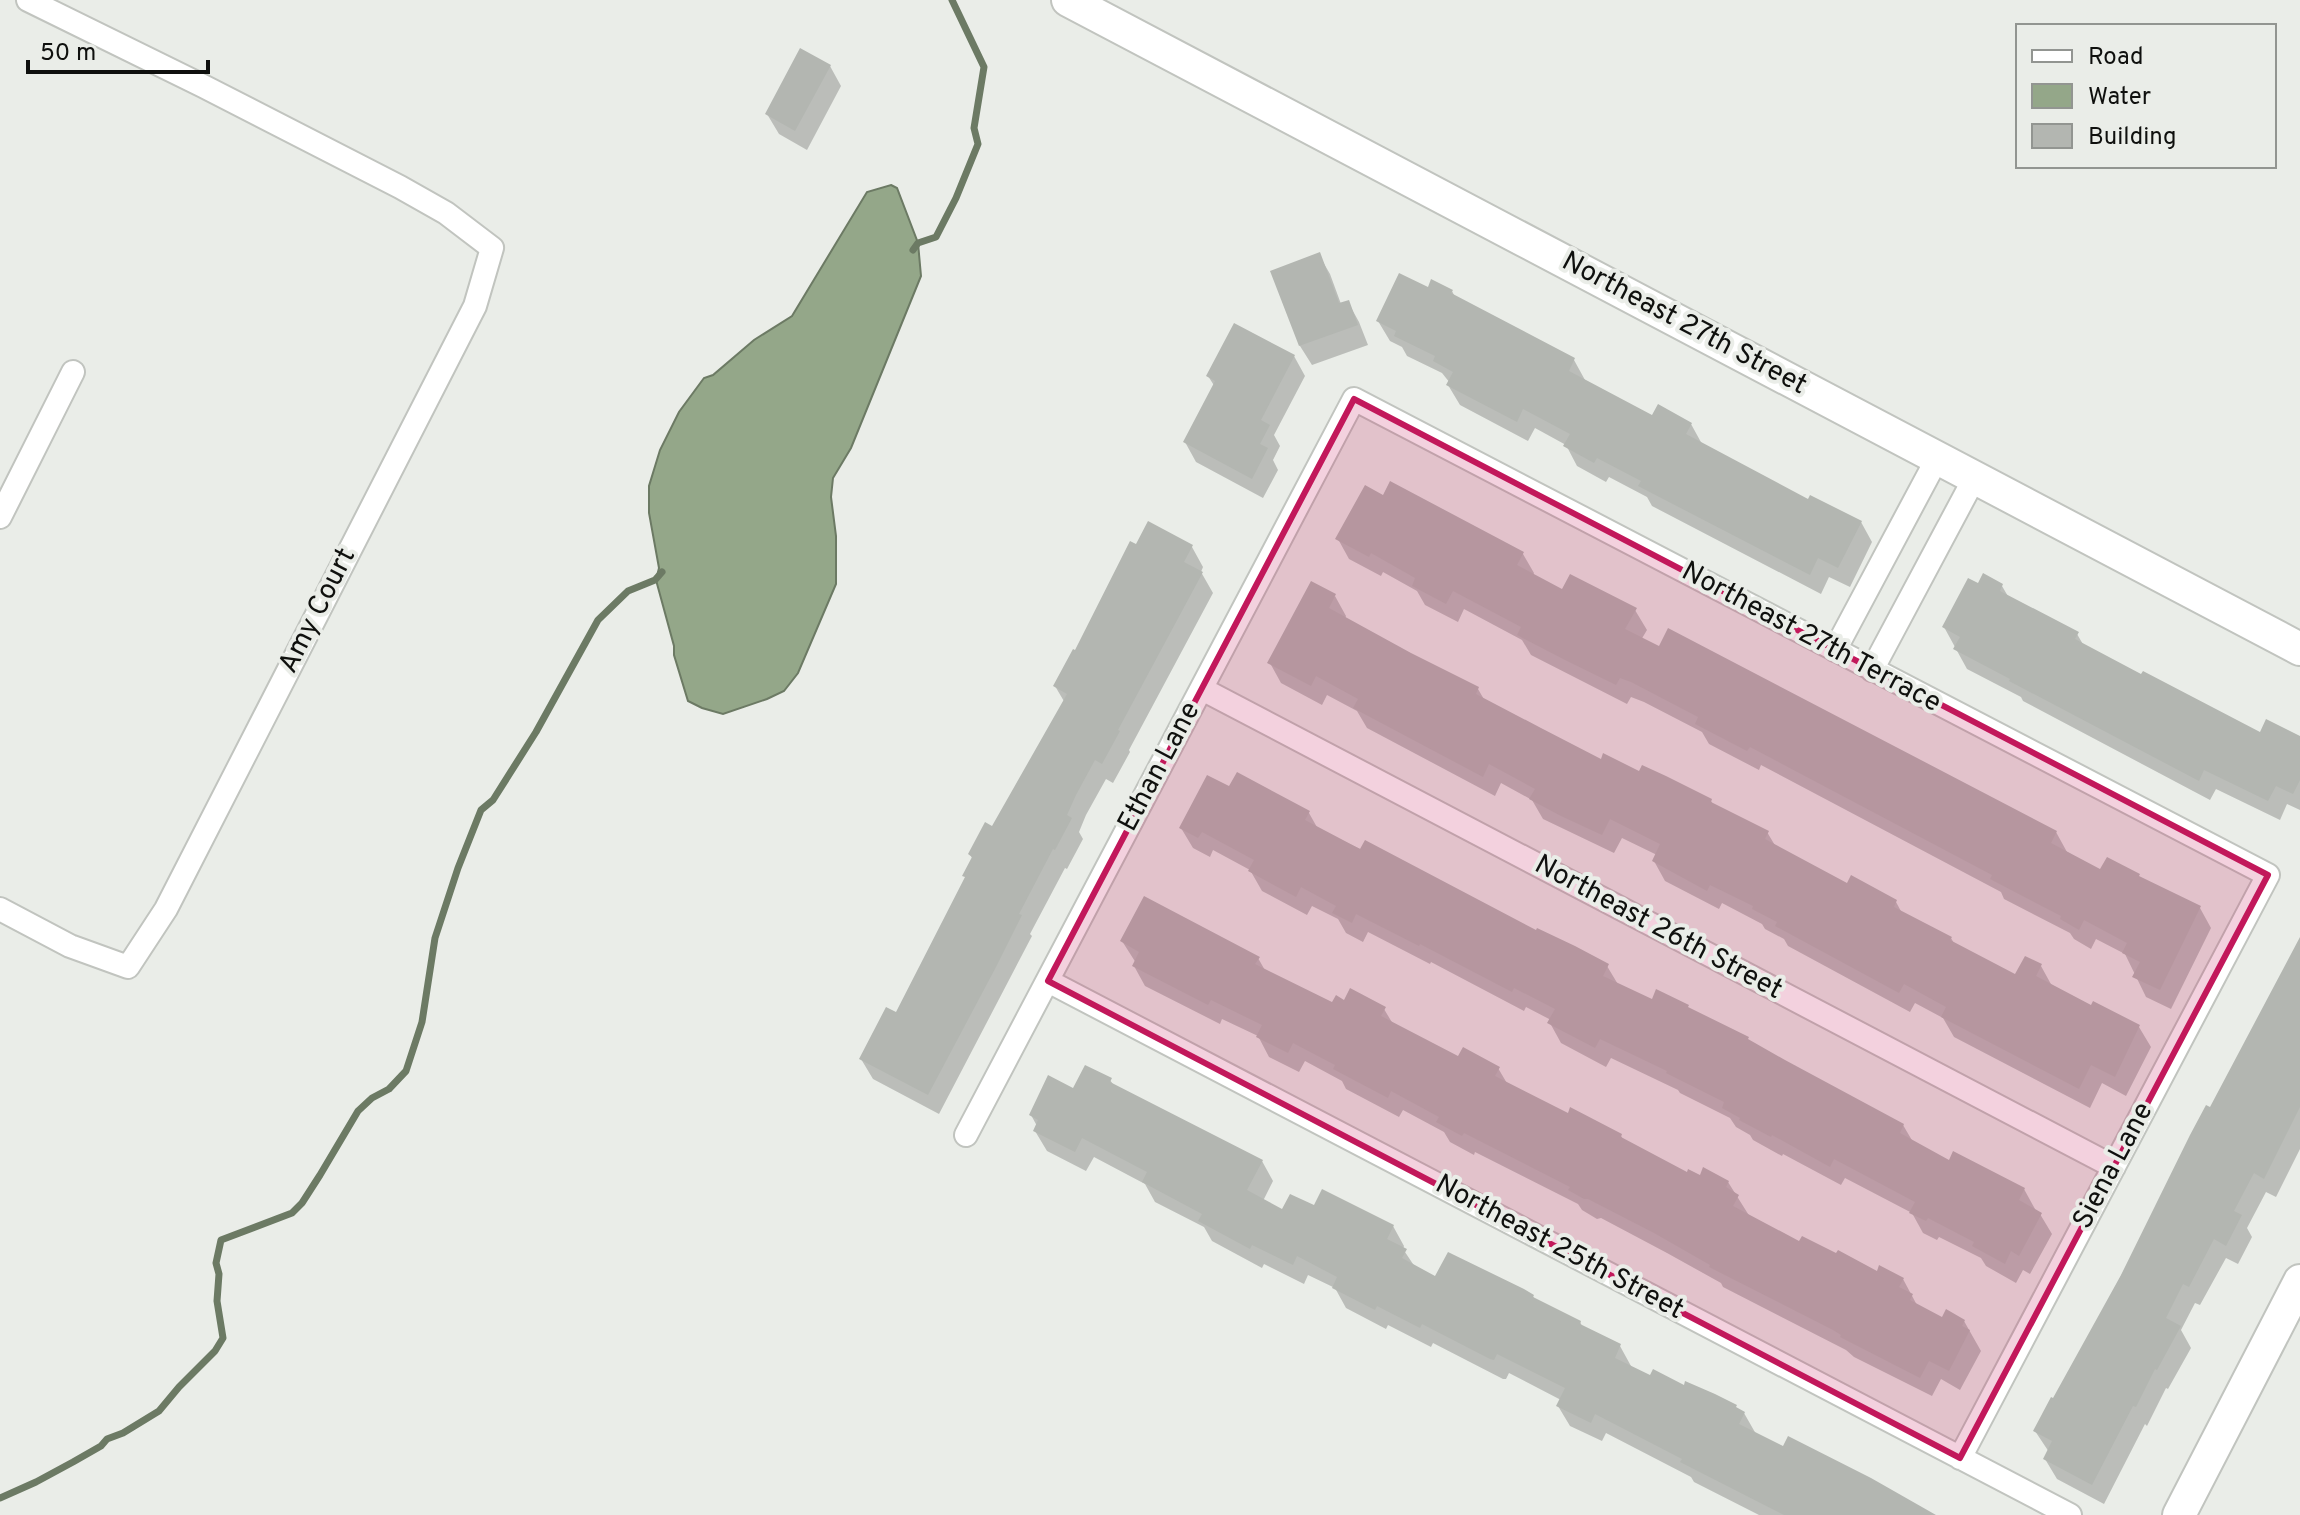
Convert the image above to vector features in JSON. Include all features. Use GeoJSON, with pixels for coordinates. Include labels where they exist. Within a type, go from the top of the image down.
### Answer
{"type":"FeatureCollection","features":[{"type":"Feature","properties":{"kind":"street","name":"Amy Court"},"geometry":{"type":"LineString","coordinates":[[0,909],[70,946],[128,967],[166,909],[475,306],[492,248],[446,213],[400,187],[28,0]]}},
{"type":"Feature","properties":{"kind":"street","name":"Northeast 27th Street"},"geometry":{"type":"LineString","coordinates":[[1068,0],[2300,649]]}},
{"type":"Feature","properties":{"kind":"street"},"geometry":{"type":"LineString","coordinates":[[0,517],[73,372]]}},
{"type":"Feature","properties":{"kind":"street","name":"Northeast 27th Terrace"},"geometry":{"type":"LineString","coordinates":[[1354,399],[2268,875]]}},
{"type":"Feature","properties":{"kind":"street","name":"Ethan Lane"},"geometry":{"type":"LineString","coordinates":[[966,1135],[1354,399]]}},
{"type":"Feature","properties":{"kind":"street"},"geometry":{"type":"LineString","coordinates":[[1835,650],[1938,457]]}},
{"type":"Feature","properties":{"kind":"street"},"geometry":{"type":"LineString","coordinates":[[1872,670],[1975,477]]}},
{"type":"Feature","properties":{"kind":"street","name":"Northeast 26th Street"},"geometry":{"type":"LineString","coordinates":[[1202,689],[2114,1167]]}},
{"type":"Feature","properties":{"kind":"street","name":"Siena Lane"},"geometry":{"type":"LineString","coordinates":[[1960,1458],[2268,875]]}},
{"type":"Feature","properties":{"kind":"street","name":"Northeast 25th Street"},"geometry":{"type":"LineString","coordinates":[[1048,981],[2070,1515]]}},
{"type":"Feature","properties":{"kind":"street"},"geometry":{"type":"LineString","coordinates":[[2179,1515],[2300,1281]]}},
{"type":"Feature","properties":{"kind":"highlighted area"},"geometry":{"type":"Polygon","coordinates":[[[1354,399],[2268,875],[1960,1458],[1048,981],[1354,399]]]}},
{"type":"Feature","properties":{"kind":"water"},"geometry":{"type":"Polygon","coordinates":[[[891,185],[897,188],[918,243],[921,276],[851,448],[833,478],[831,497],[836,536],[836,584],[798,673],[784,691],[723,714],[702,708],[688,701],[656,580],[659,568],[649,513],[649,486],[660,450],[679,412],[704,378],[713,375],[754,340],[792,316],[867,192],[891,185]]]}},
{"type":"Feature","properties":{"kind":"building"},"geometry":{"type":"Polygon","coordinates":[[[800,48],[831,65],[795,131],[765,114],[800,48]]]}},
{"type":"Feature","properties":{"kind":"building"},"geometry":{"type":"Polygon","coordinates":[[[1320,252],[1339,303],[1349,300],[1358,325],[1299,346],[1270,271],[1320,252]]]}},
{"type":"Feature","properties":{"kind":"building"},"geometry":{"type":"Polygon","coordinates":[[[1399,273],[1428,287],[1431,279],[1453,290],[1451,293],[1575,358],[1569,371],[1652,415],[1658,404],[1692,423],[1686,434],[1808,499],[1810,495],[1862,521],[1838,568],[1818,558],[1810,575],[1638,486],[1641,481],[1597,458],[1594,463],[1563,446],[1570,434],[1523,409],[1517,422],[1446,385],[1453,372],[1433,361],[1435,356],[1394,336],[1396,331],[1376,321],[1399,273]]]}},
{"type":"Feature","properties":{"kind":"building"},"geometry":{"type":"Polygon","coordinates":[[[1234,323],[1295,355],[1261,420],[1270,425],[1260,444],[1268,448],[1252,479],[1183,442],[1215,381],[1206,376],[1234,323]]]}},
{"type":"Feature","properties":{"kind":"building"},"geometry":{"type":"Polygon","coordinates":[[[1390,481],[1524,552],[1517,565],[1562,589],[1570,574],[1637,608],[1625,629],[1659,646],[1668,628],[2057,831],[2051,843],[2100,869],[2107,857],[2201,906],[2160,990],[2132,977],[2140,962],[2122,953],[2127,943],[2084,920],[2079,930],[2060,919],[2061,916],[1990,879],[1992,875],[1750,747],[1747,751],[1695,724],[1698,717],[1631,682],[1620,678],[1616,685],[1567,661],[1517,635],[1521,627],[1453,591],[1446,604],[1412,586],[1415,578],[1371,553],[1369,557],[1335,539],[1365,485],[1383,495],[1390,481]]]}},
{"type":"Feature","properties":{"kind":"building"},"geometry":{"type":"Polygon","coordinates":[[[1148,521],[1193,545],[1184,562],[1203,572],[1102,764],[1095,760],[1076,795],[1067,815],[1072,818],[1019,914],[1022,915],[996,967],[928,1095],[859,1059],[886,1007],[896,1012],[965,877],[962,876],[972,857],[968,854],[985,822],[992,826],[1067,694],[1053,686],[1075,650],[1130,541],[1136,544],[1148,521]]]}},
{"type":"Feature","properties":{"kind":"building"},"geometry":{"type":"Polygon","coordinates":[[[1983,573],[2003,584],[2000,591],[2079,632],[2075,639],[2141,674],[2143,671],[2260,732],[2266,719],[2300,736],[2300,780],[2293,794],[2276,786],[2268,801],[2204,770],[2199,781],[1953,649],[1960,637],[1942,627],[1968,578],[1978,583],[1983,573]]]}},
{"type":"Feature","properties":{"kind":"building"},"geometry":{"type":"Polygon","coordinates":[[[1311,581],[1336,594],[1329,608],[1479,687],[1476,694],[1601,759],[1603,753],[1639,771],[1642,765],[1712,799],[1711,802],[1769,831],[1765,839],[1847,883],[1851,875],[1897,900],[1894,907],[2015,974],[2025,956],[2042,964],[2036,976],[2091,1005],[2093,1001],[2140,1025],[2115,1077],[2091,1065],[2079,1089],[1941,1017],[1946,1007],[1904,984],[1899,993],[1775,926],[1777,922],[1752,909],[1753,906],[1710,885],[1707,891],[1652,861],[1660,844],[1610,819],[1602,835],[1529,799],[1535,789],[1489,764],[1483,777],[1353,708],[1358,699],[1316,676],[1311,686],[1267,663],[1311,581]]]}},
{"type":"Feature","properties":{"kind":"building"},"geometry":{"type":"Polygon","coordinates":[[[1237,772],[1310,811],[1305,820],[1360,849],[1365,840],[1536,930],[1609,964],[1603,976],[1652,999],[1656,989],[1749,1037],[1785,1060],[1904,1124],[1900,1133],[1949,1160],[1953,1151],[2025,1188],[2019,1200],[2042,1213],[2019,1256],[2011,1251],[2005,1264],[1972,1246],[1974,1242],[1928,1218],[1926,1221],[1909,1213],[1915,1202],[1834,1159],[1830,1167],[1771,1137],[1722,1108],[1724,1102],[1667,1071],[1600,1039],[1595,1048],[1547,1023],[1555,1009],[1514,988],[1512,992],[1356,914],[1352,923],[1332,913],[1336,906],[1301,887],[1296,897],[1248,871],[1254,860],[1202,832],[1198,838],[1179,828],[1207,775],[1229,786],[1237,772]]]}},
{"type":"Feature","properties":{"kind":"building"},"geometry":{"type":"Polygon","coordinates":[[[1144,896],[1260,957],[1255,964],[1332,1002],[1336,995],[1344,1000],[1350,988],[1386,1007],[1381,1016],[1458,1056],[1463,1047],[1500,1067],[1495,1076],[1568,1113],[1570,1107],[1687,1172],[1688,1169],[1700,1175],[1703,1167],[1729,1181],[1726,1187],[1739,1195],[1733,1206],[1799,1241],[1802,1236],[1836,1253],[1838,1250],[1877,1271],[1879,1265],[1904,1278],[1899,1287],[1913,1294],[1910,1300],[1942,1317],[1946,1309],[1965,1320],[1962,1326],[1970,1330],[1949,1371],[1929,1361],[1920,1378],[1709,1267],[1654,1233],[1584,1199],[1568,1190],[1570,1187],[1436,1122],[1439,1117],[1391,1091],[1388,1098],[1333,1069],[1335,1065],[1293,1043],[1288,1053],[1256,1037],[1262,1025],[1211,1000],[1208,1005],[1132,966],[1139,952],[1120,941],[1144,896]]]}},
{"type":"Feature","properties":{"kind":"building"},"geometry":{"type":"Polygon","coordinates":[[[2300,937],[2300,1107],[2264,1179],[2254,1173],[2234,1211],[2242,1215],[2226,1246],[2214,1239],[2189,1287],[2183,1284],[2166,1318],[2181,1326],[2136,1407],[2133,1406],[2092,1485],[2043,1459],[2052,1441],[2033,1431],[2121,1275],[2190,1135],[2206,1105],[2210,1107],[2300,937]]]}},
{"type":"Feature","properties":{"kind":"building"},"geometry":{"type":"Polygon","coordinates":[[[1085,1065],[1112,1078],[1110,1082],[1263,1160],[1247,1190],[1282,1209],[1290,1194],[1314,1205],[1322,1189],[1394,1225],[1387,1239],[1407,1249],[1402,1258],[1435,1276],[1448,1252],[1524,1289],[1533,1297],[1581,1321],[1580,1324],[1621,1344],[1615,1358],[1650,1375],[1653,1369],[1684,1385],[1685,1381],[1715,1394],[1745,1412],[1739,1424],[1783,1446],[1788,1436],[1936,1515],[1784,1515],[1595,1414],[1591,1423],[1556,1406],[1565,1388],[1497,1354],[1494,1360],[1490,1359],[1422,1324],[1420,1328],[1377,1306],[1375,1310],[1332,1288],[1337,1277],[1297,1256],[1293,1265],[1252,1245],[1250,1249],[1198,1221],[1202,1214],[1142,1182],[1147,1172],[1082,1138],[1075,1152],[1033,1131],[1038,1120],[1029,1115],[1048,1075],[1073,1088],[1085,1065]]]}},
{"type":"Feature","properties":{"kind":"waterway"},"geometry":{"type":"LineString","coordinates":[[913,250],[918,243],[936,237],[978,144],[974,128],[984,67],[952,0]]}},
{"type":"Feature","properties":{"kind":"waterway"},"geometry":{"type":"LineString","coordinates":[[0,1498],[73,1462],[101,1446],[107,1439],[159,1411],[215,1351],[223,1338],[217,1301],[219,1274],[216,1263],[221,1240],[292,1213],[302,1203],[358,1111],[372,1098],[389,1089],[406,1071],[422,1022],[435,938],[481,810],[493,800],[536,732],[598,620],[628,591],[655,580],[662,572]]}}]}
